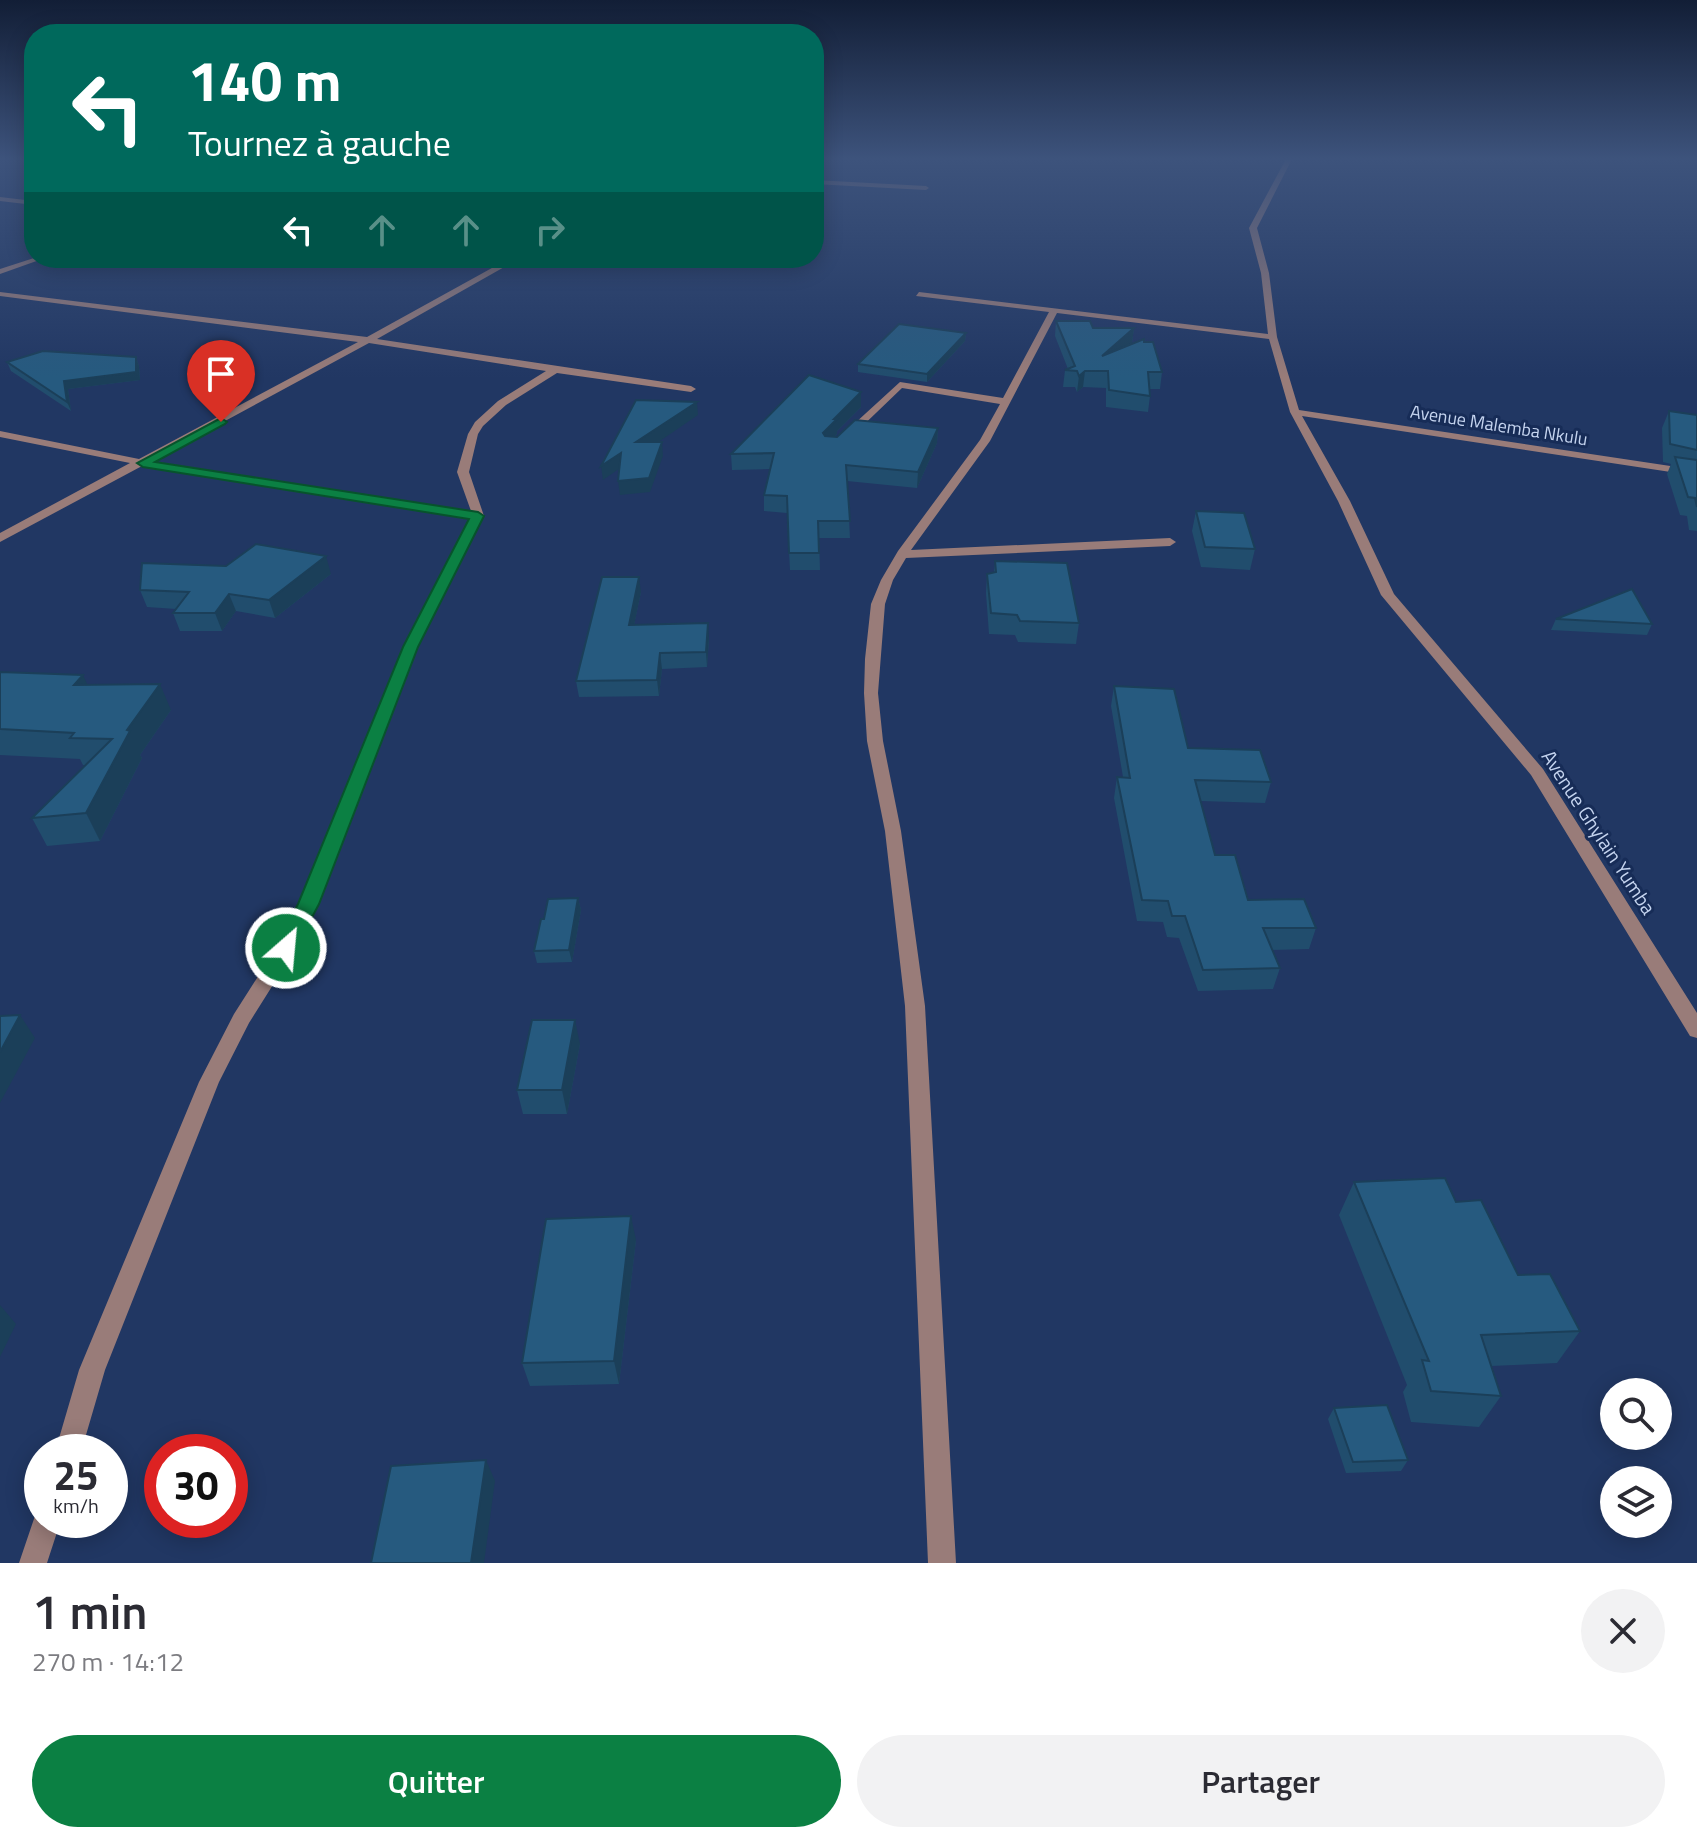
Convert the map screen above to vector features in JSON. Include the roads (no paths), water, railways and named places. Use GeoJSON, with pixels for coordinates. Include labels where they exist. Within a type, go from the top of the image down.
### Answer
{"type":"FeatureCollection","features":[{"type":"Feature","properties":{"kind":"street","name":"Avenue Ghylain Yumba"},"geometry":{"type":"LineString","coordinates":[[1254,232],[1265,273],[1273,337],[1295,412],[1344,501],[1388,595],[1537,772],[1697,1030]]}},
{"type":"Feature","properties":{"kind":"street"},"geometry":{"type":"LineString","coordinates":[[0,272],[24,264]]}},
{"type":"Feature","properties":{"kind":"street"},"geometry":{"type":"LineString","coordinates":[[0,538],[497,268]]}},
{"type":"Feature","properties":{"kind":"street"},"geometry":{"type":"LineString","coordinates":[[0,294],[368,340],[691,389]]}},
{"type":"Feature","properties":{"kind":"street"},"geometry":{"type":"LineString","coordinates":[[919,294],[1273,337]]}},
{"type":"Feature","properties":{"kind":"street"},"geometry":{"type":"LineString","coordinates":[[942,1563],[915,1006],[893,831],[875,741],[871,693],[878,604],[902,554],[985,441],[1055,309]]}},
{"type":"Feature","properties":{"kind":"street"},"geometry":{"type":"LineString","coordinates":[[73,1434],[92,1370],[209,1082],[241,1019],[286,948],[308,904],[411,647],[478,516],[463,472],[473,434],[479,424],[502,403],[555,370]]}},
{"type":"Feature","properties":{"kind":"street"},"geometry":{"type":"LineString","coordinates":[[842,439],[896,386],[1007,402]]}},
{"type":"Feature","properties":{"kind":"street","name":"Avenue Malemba Nkulu"},"geometry":{"type":"LineString","coordinates":[[1295,412],[1697,473]]}},
{"type":"Feature","properties":{"kind":"street"},"geometry":{"type":"LineString","coordinates":[[0,434],[143,463],[478,516]]}},
{"type":"Feature","properties":{"kind":"street"},"geometry":{"type":"LineString","coordinates":[[902,554],[1170,542]]}},
{"type":"Feature","properties":{"kind":"street"},"geometry":{"type":"LineString","coordinates":[[33,1563],[41,1538]]}}]}
